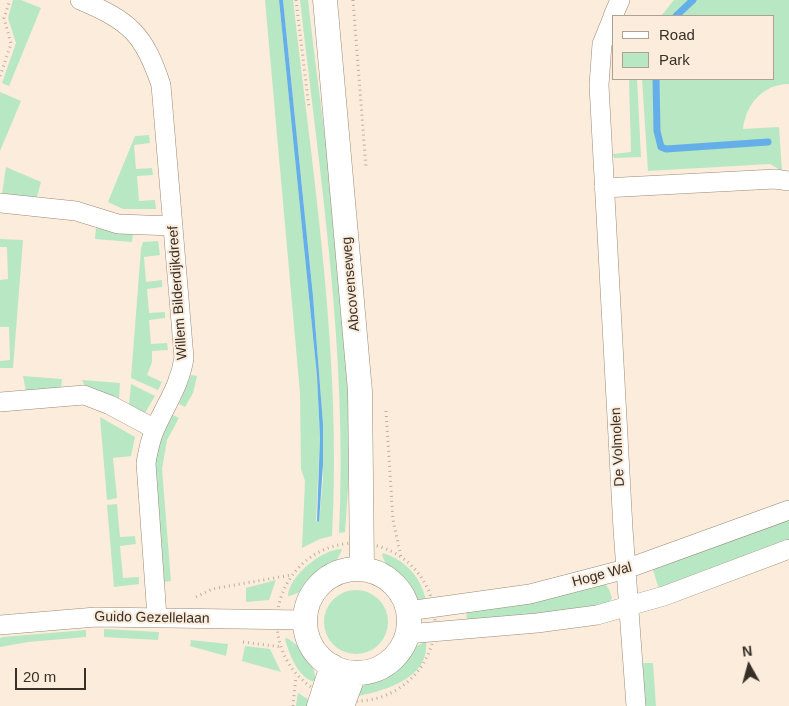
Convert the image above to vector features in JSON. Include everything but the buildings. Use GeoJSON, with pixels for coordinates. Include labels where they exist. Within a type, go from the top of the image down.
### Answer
{"type":"FeatureCollection","features":[{"type":"Feature","properties":{"kind":"street","name":"Willem Bilderdijkdreef"},"geometry":{"type":"LineString","coordinates":[[80,0],[120,19],[135,32],[146,46],[154,66],[162,100],[184,358],[176,389],[155,429],[146,463],[157,617]]}},
{"type":"Feature","properties":{"kind":"street","name":"Abcovenseweg"},"geometry":{"type":"LineString","coordinates":[[325,0],[360,391],[362,569]]}},
{"type":"Feature","properties":{"kind":"street","name":"De Volmolen"},"geometry":{"type":"LineString","coordinates":[[614,15],[620,0]]}},
{"type":"Feature","properties":{"kind":"street","name":"De Volmolen"},"geometry":{"type":"LineString","coordinates":[[612,19],[602,44],[599,85],[626,569],[636,706]]}},
{"type":"Feature","properties":{"kind":"street"},"geometry":{"type":"LineString","coordinates":[[604,188],[775,180],[789,181]]}},
{"type":"Feature","properties":{"kind":"street"},"geometry":{"type":"LineString","coordinates":[[0,203],[76,211],[118,224],[173,226]]}},
{"type":"Feature","properties":{"kind":"street"},"geometry":{"type":"LineString","coordinates":[[0,402],[84,395],[110,404],[155,429]]}},
{"type":"Feature","properties":{"kind":"street","name":"Hoge Wal"},"geometry":{"type":"LineString","coordinates":[[407,623],[626,569],[789,510]]}},
{"type":"Feature","properties":{"kind":"street"},"geometry":{"type":"LineString","coordinates":[[407,623],[537,623],[597,615],[664,596],[789,549]]}},
{"type":"Feature","properties":{"kind":"street"},"geometry":{"type":"LineString","coordinates":[[362,569],[378,573],[392,582],[402,596],[407,623],[400,650],[387,663],[372,671],[354,674],[332,666],[317,654],[308,638],[305,620],[308,603],[316,588],[329,577],[345,570],[362,569]]}},
{"type":"Feature","properties":{"kind":"street","name":"Guido Gezellelaan"},"geometry":{"type":"LineString","coordinates":[[0,625],[96,617],[305,620]]}},
{"type":"Feature","properties":{"kind":"street"},"geometry":{"type":"LineString","coordinates":[[319,706],[332,666]]}},
{"type":"Feature","properties":{"kind":"street"},"geometry":{"type":"LineString","coordinates":[[342,706],[354,674]]}},
{"type":"Feature","properties":{"kind":"path"},"geometry":{"type":"LineString","coordinates":[[0,76],[11,44],[4,18],[10,0]]}},
{"type":"Feature","properties":{"kind":"path"},"geometry":{"type":"LineString","coordinates":[[293,706],[296,676]]}},
{"type":"Feature","properties":{"kind":"green space"},"geometry":{"type":"Polygon","coordinates":[[[13,0],[21,0],[41,8],[9,86],[2,83],[16,43],[8,18],[13,0]]]}},
{"type":"Feature","properties":{"kind":"green space"},"geometry":{"type":"Polygon","coordinates":[[[265,0],[279,0],[317,376],[320,437],[316,521],[319,522],[323,479],[323,424],[313,295],[283,0],[293,0],[317,200],[329,334],[334,469],[332,536],[320,539],[302,548],[305,481],[301,469],[300,393],[265,0]]]}},
{"type":"Feature","properties":{"kind":"green space"},"geometry":{"type":"Polygon","coordinates":[[[300,0],[308,0],[337,235],[346,329],[350,396],[350,454],[345,532],[339,533],[341,466],[336,333],[324,199],[300,0]]]}},
{"type":"Feature","properties":{"kind":"green space"},"geometry":{"type":"Polygon","coordinates":[[[674,0],[789,0],[789,84],[771,88],[757,97],[748,111],[743,129],[779,127],[782,171],[770,164],[648,171],[642,80],[774,80],[774,15],[662,15],[674,0]]]}},
{"type":"Feature","properties":{"kind":"green space"},"geometry":{"type":"Polygon","coordinates":[[[629,80],[637,80],[641,157],[614,158],[613,154],[631,152],[629,80]]]}},
{"type":"Feature","properties":{"kind":"green space"},"geometry":{"type":"Polygon","coordinates":[[[0,92],[21,101],[0,151],[0,92]]]}},
{"type":"Feature","properties":{"kind":"green space"},"geometry":{"type":"Polygon","coordinates":[[[149,135],[150,143],[134,145],[136,169],[152,168],[153,175],[137,176],[139,201],[155,200],[156,209],[123,209],[108,202],[135,136],[149,135]]]}},
{"type":"Feature","properties":{"kind":"green space"},"geometry":{"type":"Polygon","coordinates":[[[6,167],[41,182],[37,197],[2,194],[6,167]]]}},
{"type":"Feature","properties":{"kind":"green space"},"geometry":{"type":"Polygon","coordinates":[[[96,228],[133,234],[132,242],[95,239],[96,228]]]}},
{"type":"Feature","properties":{"kind":"green space"},"geometry":{"type":"Polygon","coordinates":[[[0,239],[23,240],[13,368],[0,368],[0,361],[10,360],[9,327],[0,327],[0,280],[8,279],[7,247],[0,247],[0,239]]]}},
{"type":"Feature","properties":{"kind":"green space"},"geometry":{"type":"Polygon","coordinates":[[[158,241],[160,255],[144,257],[146,282],[162,280],[162,287],[147,289],[149,313],[165,312],[165,318],[149,320],[151,344],[167,343],[168,350],[152,351],[152,362],[147,375],[162,382],[158,390],[131,378],[141,249],[143,242],[158,241]]]}},
{"type":"Feature","properties":{"kind":"green space"},"geometry":{"type":"Polygon","coordinates":[[[191,375],[197,376],[193,393],[185,407],[179,404],[191,375]]]}},
{"type":"Feature","properties":{"kind":"green space"},"geometry":{"type":"Polygon","coordinates":[[[23,376],[62,379],[61,388],[26,391],[23,376]]]}},
{"type":"Feature","properties":{"kind":"green space"},"geometry":{"type":"Polygon","coordinates":[[[82,380],[120,383],[119,399],[85,387],[82,380]]]}},
{"type":"Feature","properties":{"kind":"green space"},"geometry":{"type":"Polygon","coordinates":[[[131,384],[155,396],[145,413],[129,405],[131,384]]]}},
{"type":"Feature","properties":{"kind":"green space"},"geometry":{"type":"Polygon","coordinates":[[[173,415],[179,418],[167,440],[162,469],[171,581],[164,582],[155,462],[163,432],[173,415]]]}},
{"type":"Feature","properties":{"kind":"green space"},"geometry":{"type":"Polygon","coordinates":[[[100,417],[135,437],[131,456],[113,458],[117,498],[107,500],[100,417]]]}},
{"type":"Feature","properties":{"kind":"green space"},"geometry":{"type":"Polygon","coordinates":[[[117,504],[120,537],[135,536],[136,544],[120,546],[123,578],[139,577],[139,584],[114,587],[107,505],[117,504]]]}},
{"type":"Feature","properties":{"kind":"green space"},"geometry":{"type":"Polygon","coordinates":[[[789,516],[789,543],[660,592],[652,567],[789,516]]]}},
{"type":"Feature","properties":{"kind":"green space"},"geometry":{"type":"Polygon","coordinates":[[[342,549],[335,562],[320,577],[302,590],[288,596],[294,580],[308,565],[325,554],[342,549]]]}},
{"type":"Feature","properties":{"kind":"green space"},"geometry":{"type":"Polygon","coordinates":[[[383,553],[398,560],[411,570],[424,592],[426,600],[420,601],[414,598],[397,582],[388,568],[382,555],[383,553]]]}},
{"type":"Feature","properties":{"kind":"green space"},"geometry":{"type":"Polygon","coordinates":[[[276,580],[269,600],[246,602],[246,588],[276,580]]]}},
{"type":"Feature","properties":{"kind":"green space"},"geometry":{"type":"Polygon","coordinates":[[[604,583],[609,589],[612,598],[607,606],[467,622],[466,611],[604,583]]]}},
{"type":"Feature","properties":{"kind":"green space"},"geometry":{"type":"Polygon","coordinates":[[[350,590],[362,590],[379,599],[386,610],[388,622],[386,634],[379,645],[362,654],[350,654],[338,649],[329,640],[324,628],[324,616],[329,604],[338,595],[350,590]]]}},
{"type":"Feature","properties":{"kind":"green space"},"geometry":{"type":"Polygon","coordinates":[[[104,629],[159,632],[158,640],[104,637],[104,629]]]}},
{"type":"Feature","properties":{"kind":"green space"},"geometry":{"type":"Polygon","coordinates":[[[86,630],[86,637],[28,642],[0,647],[0,638],[3,637],[86,630]]]}},
{"type":"Feature","properties":{"kind":"green space"},"geometry":{"type":"Polygon","coordinates":[[[287,638],[307,656],[313,668],[316,682],[305,677],[292,659],[285,639],[287,638]]]}},
{"type":"Feature","properties":{"kind":"green space"},"geometry":{"type":"Polygon","coordinates":[[[191,640],[228,644],[226,656],[190,646],[191,640]]]}},
{"type":"Feature","properties":{"kind":"green space"},"geometry":{"type":"Polygon","coordinates":[[[426,642],[425,654],[421,665],[413,674],[403,681],[380,691],[358,696],[359,688],[363,684],[391,669],[410,650],[426,642]]]}},
{"type":"Feature","properties":{"kind":"green space"},"geometry":{"type":"Polygon","coordinates":[[[245,646],[270,649],[281,672],[242,661],[245,646]]]}},
{"type":"Feature","properties":{"kind":"green space"},"geometry":{"type":"Polygon","coordinates":[[[641,663],[653,663],[656,706],[644,706],[641,663]]]}},
{"type":"Feature","properties":{"kind":"green space"},"geometry":{"type":"Polygon","coordinates":[[[298,693],[314,703],[313,706],[296,706],[298,693]]]}},
{"type":"Feature","properties":{"kind":"water"},"geometry":{"type":"Polygon","coordinates":[[[279,0],[283,0],[313,296],[323,424],[323,464],[319,522],[317,521],[320,437],[317,376],[279,0]]]}},
{"type":"Feature","properties":{"kind":"waterway"},"geometry":{"type":"LineString","coordinates":[[677,15],[693,0]]}},
{"type":"Feature","properties":{"kind":"waterway"},"geometry":{"type":"LineString","coordinates":[[656,80],[657,131],[661,147],[666,149],[768,142]]}}]}
